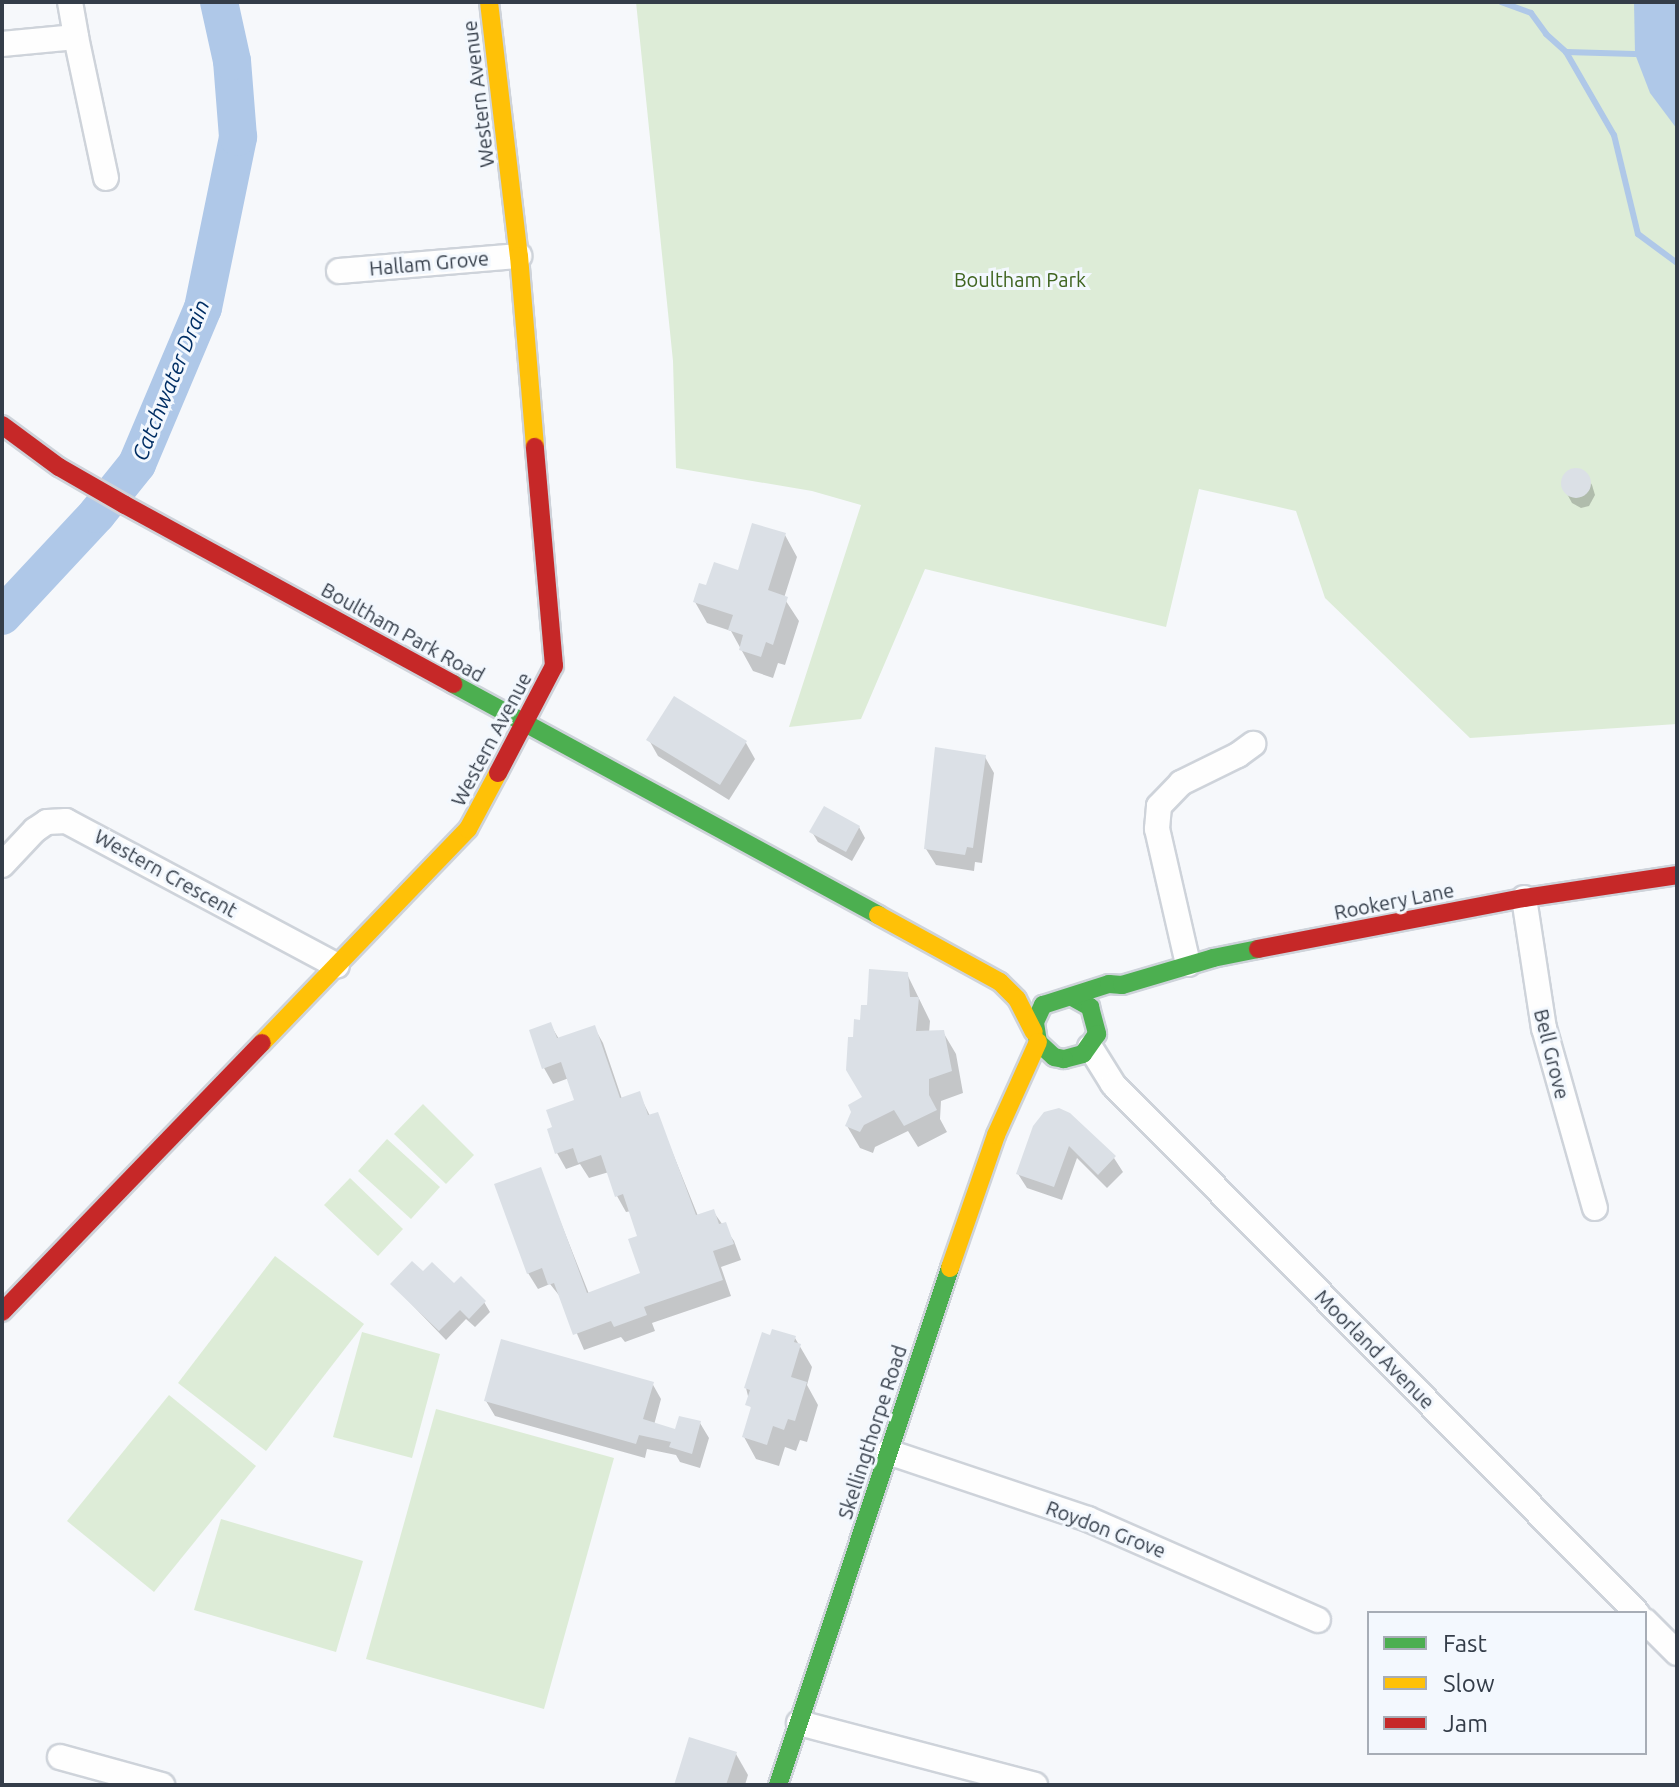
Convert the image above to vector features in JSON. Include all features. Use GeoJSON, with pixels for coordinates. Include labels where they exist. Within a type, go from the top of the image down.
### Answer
{"type":"FeatureCollection","features":[{"type":"Feature","properties":{"kind":"street"},"geometry":{"type":"LineString","coordinates":[[70,2],[106,178]]}},
{"type":"Feature","properties":{"kind":"street","name":"Western Avenue"},"geometry":{"type":"LineString","coordinates":[[2,1312],[468,829],[556,661],[519,256],[489,2]]}},
{"type":"Feature","properties":{"kind":"street"},"geometry":{"type":"LineString","coordinates":[[2,44],[76,37]]}},
{"type":"Feature","properties":{"kind":"street","name":"Hallam Grove"},"geometry":{"type":"LineString","coordinates":[[339,271],[519,256]]}},
{"type":"Feature","properties":{"kind":"street","name":"Boultham Park Road"},"geometry":{"type":"LineString","coordinates":[[2,425],[125,505],[1000,982]]}},
{"type":"Feature","properties":{"kind":"street"},"geometry":{"type":"LineString","coordinates":[[1188,964],[1157,829],[1159,806],[1181,783],[1238,755],[1253,744]]}},
{"type":"Feature","properties":{"kind":"street","name":"Western Crescent"},"geometry":{"type":"LineString","coordinates":[[2,865],[35,830],[47,822],[66,821],[337,966]]}},
{"type":"Feature","properties":{"kind":"street","name":"Rookery Lane"},"geometry":{"type":"LineString","coordinates":[[1072,997],[1188,964],[1524,898],[1677,875]]}},
{"type":"Feature","properties":{"kind":"street","name":"Bell Grove"},"geometry":{"type":"LineString","coordinates":[[1524,898],[1550,1056],[1595,1208]]}},
{"type":"Feature","properties":{"kind":"street"},"geometry":{"type":"LineString","coordinates":[[1000,982],[1023,986],[1051,1000],[1072,997],[1090,1007],[1094,1037]]}},
{"type":"Feature","properties":{"kind":"street"},"geometry":{"type":"LineString","coordinates":[[1000,982],[1017,999],[1036,1037],[1059,1058]]}},
{"type":"Feature","properties":{"kind":"street"},"geometry":{"type":"LineString","coordinates":[[1012,1095],[1059,1058],[1074,1058],[1094,1037],[1122,985]]}},
{"type":"Feature","properties":{"kind":"street"},"geometry":{"type":"LineString","coordinates":[[1036,1037],[1038,1013],[1051,1000]]}},
{"type":"Feature","properties":{"kind":"street","name":"Skellingthorpe Road"},"geometry":{"type":"LineString","coordinates":[[778,1785],[970,1209],[1036,1037]]}},
{"type":"Feature","properties":{"kind":"street","name":"Moorland Avenue"},"geometry":{"type":"LineString","coordinates":[[1094,1037],[1113,1084]]}},
{"type":"Feature","properties":{"kind":"street","name":"Moorland Avenue"},"geometry":{"type":"LineString","coordinates":[[1059,1058],[1113,1084],[1635,1611]]}},
{"type":"Feature","properties":{"kind":"street","name":"Roydon Grove"},"geometry":{"type":"LineString","coordinates":[[888,1452],[1088,1519],[1318,1620]]}},
{"type":"Feature","properties":{"kind":"street"},"geometry":{"type":"LineString","coordinates":[[1647,1623],[1677,1653]]}},
{"type":"Feature","properties":{"kind":"street"},"geometry":{"type":"LineString","coordinates":[[799,1723],[1035,1785]]}},
{"type":"Feature","properties":{"kind":"street"},"geometry":{"type":"LineString","coordinates":[[60,1757],[162,1785]]}},
{"type":"Feature","properties":{"kind":"green space","name":"Boultham Park"},"geometry":{"type":"Polygon","coordinates":[[[636,2],[1677,2],[1677,724],[1470,738],[1325,598],[1296,511],[1199,489],[1166,627],[925,569],[861,719],[789,727],[861,505],[812,491],[676,468],[673,361],[636,2]]]}},
{"type":"Feature","properties":{"kind":"green space"},"geometry":{"type":"Polygon","coordinates":[[[423,1104],[474,1155],[446,1184],[394,1134],[423,1104]]]}},
{"type":"Feature","properties":{"kind":"green space"},"geometry":{"type":"Polygon","coordinates":[[[387,1139],[440,1187],[411,1219],[358,1171],[387,1139]]]}},
{"type":"Feature","properties":{"kind":"green space"},"geometry":{"type":"Polygon","coordinates":[[[350,1178],[403,1229],[378,1256],[324,1205],[350,1178]]]}},
{"type":"Feature","properties":{"kind":"green space"},"geometry":{"type":"Polygon","coordinates":[[[275,1256],[364,1324],[266,1451],[178,1383],[275,1256]]]}},
{"type":"Feature","properties":{"kind":"green space"},"geometry":{"type":"Polygon","coordinates":[[[362,1332],[440,1354],[412,1458],[333,1437],[362,1332]]]}},
{"type":"Feature","properties":{"kind":"green space"},"geometry":{"type":"Polygon","coordinates":[[[169,1395],[256,1466],[154,1592],[67,1521],[169,1395]]]}},
{"type":"Feature","properties":{"kind":"green space"},"geometry":{"type":"Polygon","coordinates":[[[436,1409],[614,1458],[544,1709],[366,1659],[436,1409]]]}},
{"type":"Feature","properties":{"kind":"green space"},"geometry":{"type":"Polygon","coordinates":[[[221,1519],[363,1561],[336,1652],[194,1610],[221,1519]]]}},
{"type":"Feature","properties":{"kind":"water"},"geometry":{"type":"Polygon","coordinates":[[[1634,2],[1677,2],[1677,129],[1650,93],[1635,54],[1634,2]]]}},
{"type":"Feature","properties":{"kind":"building"},"geometry":{"type":"Polygon","coordinates":[[[1576,468],[1587,472],[1591,483],[1587,494],[1576,498],[1565,494],[1561,483],[1565,472],[1576,468]]]}},
{"type":"Feature","properties":{"kind":"building"},"geometry":{"type":"Polygon","coordinates":[[[752,523],[786,533],[768,590],[788,597],[773,645],[766,642],[761,657],[739,650],[743,635],[728,630],[733,615],[693,602],[699,583],[706,585],[714,562],[738,570],[752,523]]]}},
{"type":"Feature","properties":{"kind":"building"},"geometry":{"type":"Polygon","coordinates":[[[674,696],[747,741],[720,785],[646,740],[674,696]]]}},
{"type":"Feature","properties":{"kind":"building"},"geometry":{"type":"Polygon","coordinates":[[[935,747],[986,755],[973,848],[967,847],[965,855],[924,849],[935,747]]]}},
{"type":"Feature","properties":{"kind":"building"},"geometry":{"type":"Polygon","coordinates":[[[824,806],[860,826],[846,852],[809,832],[824,806]]]}},
{"type":"Feature","properties":{"kind":"building"},"geometry":{"type":"Polygon","coordinates":[[[869,969],[908,972],[910,997],[919,997],[916,1031],[944,1030],[952,1071],[929,1079],[929,1095],[937,1110],[904,1126],[894,1110],[864,1125],[860,1132],[845,1126],[851,1112],[848,1105],[862,1097],[846,1070],[848,1037],[853,1037],[854,1019],[860,1020],[861,1005],[867,1005],[869,969]]]}},
{"type":"Feature","properties":{"kind":"building"},"geometry":{"type":"Polygon","coordinates":[[[551,1022],[557,1038],[595,1025],[620,1098],[640,1091],[648,1115],[658,1112],[696,1215],[714,1209],[719,1224],[726,1222],[734,1244],[713,1251],[723,1280],[644,1307],[647,1315],[614,1327],[611,1321],[573,1335],[554,1283],[548,1285],[542,1268],[527,1274],[494,1184],[541,1167],[587,1293],[640,1273],[628,1239],[637,1236],[623,1194],[615,1197],[601,1155],[578,1163],[573,1148],[555,1154],[547,1129],[552,1127],[546,1110],[574,1100],[561,1062],[542,1069],[529,1030],[551,1022]]]}},
{"type":"Feature","properties":{"kind":"building"},"geometry":{"type":"Polygon","coordinates":[[[1059,1108],[1070,1113],[1116,1156],[1098,1175],[1069,1146],[1054,1187],[1016,1174],[1033,1126],[1044,1112],[1059,1108]]]}},
{"type":"Feature","properties":{"kind":"building"},"geometry":{"type":"Polygon","coordinates":[[[412,1261],[423,1271],[432,1262],[454,1283],[461,1276],[486,1301],[469,1319],[460,1310],[439,1331],[390,1284],[412,1261]]]}},
{"type":"Feature","properties":{"kind":"building"},"geometry":{"type":"Polygon","coordinates":[[[772,1329],[796,1336],[794,1342],[801,1344],[791,1377],[807,1382],[795,1421],[788,1419],[784,1430],[773,1426],[767,1445],[742,1437],[751,1407],[745,1405],[750,1390],[744,1388],[762,1332],[770,1335],[772,1329]]]}},
{"type":"Feature","properties":{"kind":"building"},"geometry":{"type":"Polygon","coordinates":[[[501,1339],[654,1382],[643,1419],[675,1429],[679,1416],[701,1421],[692,1454],[669,1447],[671,1442],[639,1435],[636,1444],[484,1401],[501,1339]]]}},
{"type":"Feature","properties":{"kind":"building"},"geometry":{"type":"Polygon","coordinates":[[[689,1737],[737,1752],[726,1785],[674,1785],[689,1737]]]}},
{"type":"Feature","properties":{"kind":"waterway","name":"Catchwater Drain"},"geometry":{"type":"LineString","coordinates":[[2,616],[97,514],[137,464],[203,308],[238,137],[232,61],[219,2]]}},
{"type":"Feature","properties":{"kind":"waterway"},"geometry":{"type":"LineString","coordinates":[[1501,2],[1531,13],[1546,34],[1566,52],[1635,54]]}},
{"type":"Feature","properties":{"kind":"waterway"},"geometry":{"type":"LineString","coordinates":[[1566,52],[1614,135],[1638,234],[1677,263]]}},
{"type":"Feature","properties":{"kind":"traffic: fast"},"geometry":{"type":"LineString","coordinates":[[453,684],[878,915]]}},
{"type":"Feature","properties":{"kind":"traffic: fast"},"geometry":{"type":"LineString","coordinates":[[1072,997],[1090,1007],[1097,1034],[1083,1054],[1064,1059],[1054,1057],[1038,1042],[1035,1022],[1043,1005],[1109,984],[1122,985],[1213,958],[1258,949]]}},
{"type":"Feature","properties":{"kind":"traffic: fast"},"geometry":{"type":"LineString","coordinates":[[778,1785],[950,1268]]}},
{"type":"Feature","properties":{"kind":"traffic: slow"},"geometry":{"type":"LineString","coordinates":[[489,2],[519,256],[535,447]]}},
{"type":"Feature","properties":{"kind":"traffic: slow"},"geometry":{"type":"LineString","coordinates":[[262,1043],[468,829],[498,773]]}},
{"type":"Feature","properties":{"kind":"traffic: slow"},"geometry":{"type":"LineString","coordinates":[[878,915],[1000,982],[1017,999],[1034,1032]]}},
{"type":"Feature","properties":{"kind":"traffic: slow"},"geometry":{"type":"LineString","coordinates":[[950,1268],[996,1135],[1038,1042]]}},
{"type":"Feature","properties":{"kind":"traffic: jam"},"geometry":{"type":"LineString","coordinates":[[2,425],[59,467],[125,505],[453,684]]}},
{"type":"Feature","properties":{"kind":"traffic: jam"},"geometry":{"type":"LineString","coordinates":[[498,773],[554,666],[535,447]]}},
{"type":"Feature","properties":{"kind":"traffic: jam"},"geometry":{"type":"LineString","coordinates":[[1258,949],[1524,898],[1677,875]]}},
{"type":"Feature","properties":{"kind":"traffic: jam"},"geometry":{"type":"LineString","coordinates":[[2,1312],[262,1043]]}}]}
